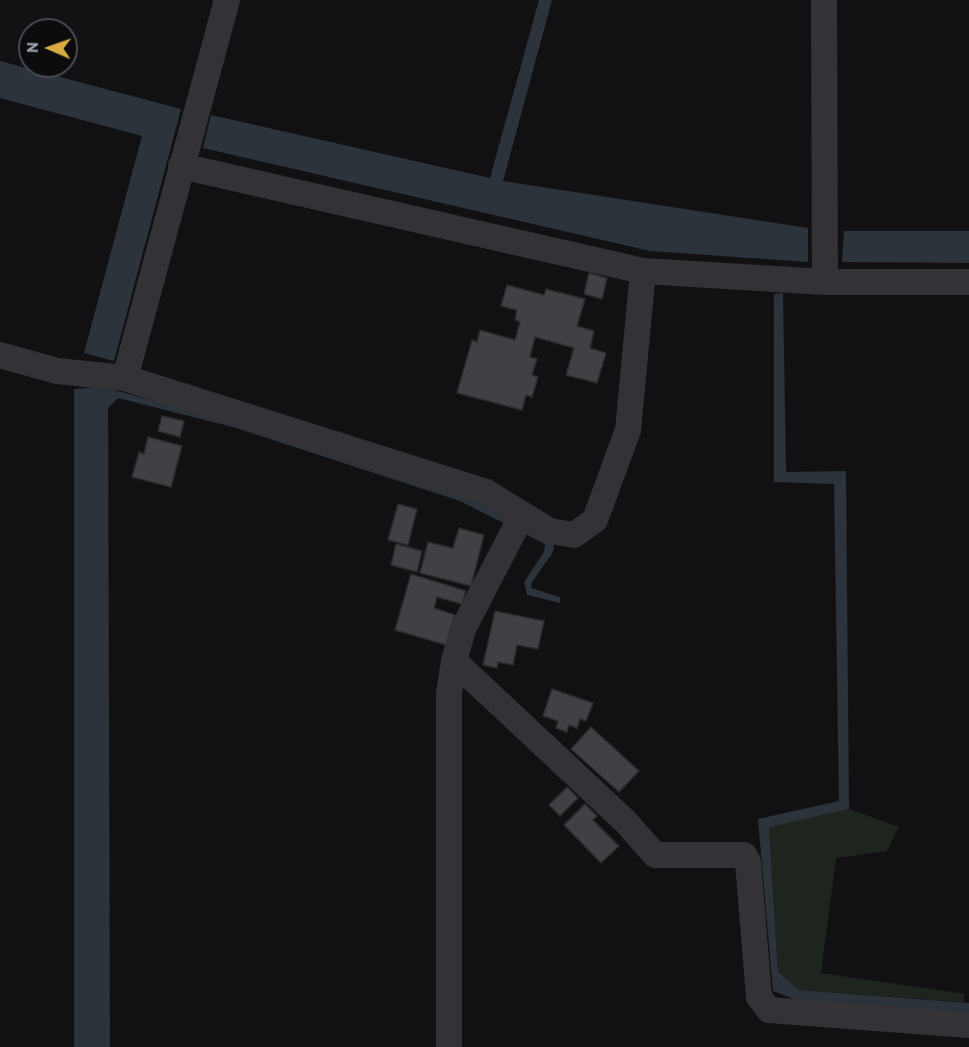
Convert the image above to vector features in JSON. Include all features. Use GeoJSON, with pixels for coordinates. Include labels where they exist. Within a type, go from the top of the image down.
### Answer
{"type":"FeatureCollection","features":[{"type":"Feature","properties":{"kind":"street"},"geometry":{"type":"LineString","coordinates":[[125,378],[227,0]]}},
{"type":"Feature","properties":{"kind":"street"},"geometry":{"type":"LineString","coordinates":[[825,0],[825,282]]}},
{"type":"Feature","properties":{"kind":"street"},"geometry":{"type":"LineString","coordinates":[[181,166],[643,271],[825,282],[969,282]]}},
{"type":"Feature","properties":{"kind":"street"},"geometry":{"type":"LineString","coordinates":[[0,355],[57,371],[125,378],[486,492],[519,524],[574,535],[595,520],[628,430],[643,271]]}},
{"type":"Feature","properties":{"kind":"street"},"geometry":{"type":"LineString","coordinates":[[449,1047],[449,693],[454,661],[463,629],[519,524]]}},
{"type":"Feature","properties":{"kind":"street"},"geometry":{"type":"LineString","coordinates":[[454,661],[626,822],[655,855],[744,855],[748,862],[759,998],[769,1010],[969,1025]]}},
{"type":"Feature","properties":{"kind":"shaded area"},"geometry":{"type":"Polygon","coordinates":[[[539,0],[552,0],[503,181],[808,228],[808,262],[650,251],[203,148],[211,115],[490,178],[539,0]]]}},
{"type":"Feature","properties":{"kind":"shaded area"},"geometry":{"type":"Polygon","coordinates":[[[0,61],[18,66],[18,78],[64,78],[181,109],[114,361],[84,353],[142,136],[0,98],[0,61]]]}},
{"type":"Feature","properties":{"kind":"shaded area"},"geometry":{"type":"Polygon","coordinates":[[[844,231],[969,231],[969,263],[842,262],[844,231]]]}},
{"type":"Feature","properties":{"kind":"shaded area"},"geometry":{"type":"Polygon","coordinates":[[[783,293],[786,472],[846,471],[849,809],[769,827],[778,972],[799,990],[969,1003],[969,1013],[799,1001],[773,991],[758,819],[839,801],[834,484],[774,482],[774,294],[783,293]]]}},
{"type":"Feature","properties":{"kind":"shaded area"},"geometry":{"type":"Polygon","coordinates":[[[102,387],[232,421],[461,494],[555,541],[553,552],[532,582],[531,588],[560,597],[560,603],[527,595],[524,582],[544,552],[545,544],[460,501],[233,427],[118,398],[108,408],[110,1047],[74,1047],[74,389],[102,387]]]}},
{"type":"Feature","properties":{"kind":"shaded area"},"geometry":{"type":"Polygon","coordinates":[[[849,809],[899,827],[887,851],[836,858],[821,973],[965,994],[963,1002],[798,990],[778,972],[769,826],[849,809]]]}},
{"type":"Feature","properties":{"kind":"building"},"geometry":{"type":"Polygon","coordinates":[[[589,273],[607,278],[602,299],[584,294],[589,273]]]}},
{"type":"Feature","properties":{"kind":"building"},"geometry":{"type":"Polygon","coordinates":[[[507,285],[544,295],[546,289],[585,299],[577,326],[594,331],[590,348],[606,353],[597,383],[566,375],[574,348],[535,337],[530,357],[537,359],[532,375],[538,377],[532,397],[526,395],[522,410],[457,393],[472,340],[477,342],[480,330],[515,340],[520,322],[515,320],[517,310],[501,306],[507,285]]]}},
{"type":"Feature","properties":{"kind":"building"},"geometry":{"type":"Polygon","coordinates":[[[162,416],[184,421],[180,437],[158,431],[162,416]]]}},
{"type":"Feature","properties":{"kind":"building"},"geometry":{"type":"Polygon","coordinates":[[[148,437],[182,446],[171,487],[132,477],[139,452],[144,454],[148,437]]]}},
{"type":"Feature","properties":{"kind":"building"},"geometry":{"type":"Polygon","coordinates":[[[398,504],[417,509],[408,545],[388,540],[398,504]]]}},
{"type":"Feature","properties":{"kind":"building"},"geometry":{"type":"Polygon","coordinates":[[[459,528],[484,535],[471,586],[420,573],[428,542],[453,548],[459,528]]]}},
{"type":"Feature","properties":{"kind":"building"},"geometry":{"type":"Polygon","coordinates":[[[396,544],[422,551],[417,572],[391,565],[396,544]]]}},
{"type":"Feature","properties":{"kind":"building"},"geometry":{"type":"Polygon","coordinates":[[[411,574],[466,591],[462,604],[437,597],[434,608],[455,615],[446,645],[395,630],[411,574]]]}},
{"type":"Feature","properties":{"kind":"building"},"geometry":{"type":"Polygon","coordinates":[[[495,611],[544,621],[538,649],[517,645],[513,665],[498,662],[497,668],[483,665],[495,611]]]}},
{"type":"Feature","properties":{"kind":"building"},"geometry":{"type":"Polygon","coordinates":[[[552,689],[593,703],[586,721],[580,719],[577,728],[569,725],[567,732],[556,728],[558,721],[543,716],[552,689]]]}},
{"type":"Feature","properties":{"kind":"building"},"geometry":{"type":"Polygon","coordinates":[[[591,727],[639,771],[619,792],[571,749],[591,727]]]}},
{"type":"Feature","properties":{"kind":"building"},"geometry":{"type":"Polygon","coordinates":[[[567,787],[578,798],[560,816],[549,805],[567,787]]]}},
{"type":"Feature","properties":{"kind":"building"},"geometry":{"type":"Polygon","coordinates":[[[585,804],[597,816],[593,820],[619,846],[601,863],[564,825],[585,804]]]}}]}
